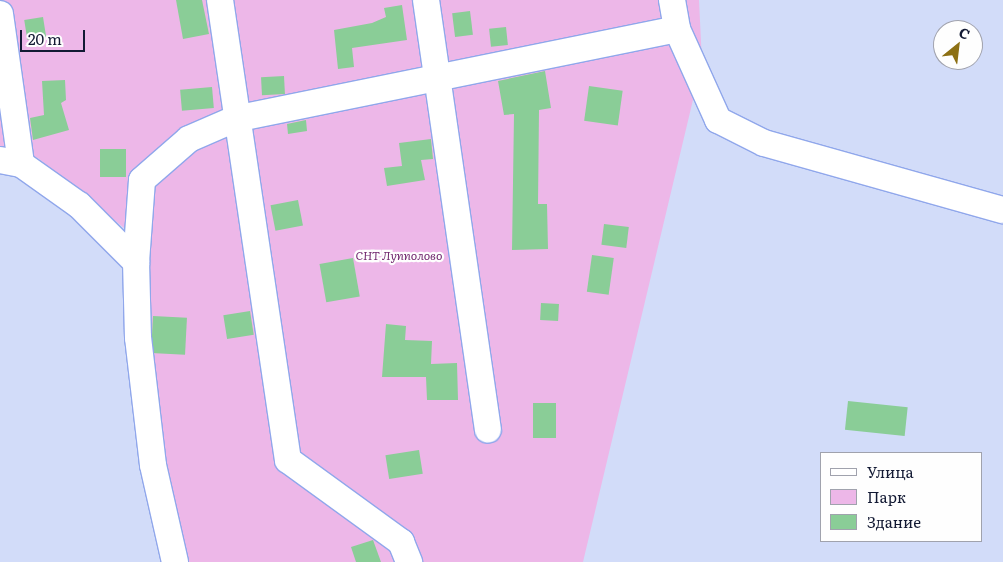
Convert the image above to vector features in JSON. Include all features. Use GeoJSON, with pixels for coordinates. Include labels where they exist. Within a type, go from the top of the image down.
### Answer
{"type":"FeatureCollection","features":[{"type":"Feature","properties":{"kind":"street"},"geometry":{"type":"LineString","coordinates":[[220,0],[235,119],[288,460],[401,542],[409,562]]}},
{"type":"Feature","properties":{"kind":"street"},"geometry":{"type":"LineString","coordinates":[[426,0],[488,430]]}},
{"type":"Feature","properties":{"kind":"street"},"geometry":{"type":"LineString","coordinates":[[672,0],[677,29],[718,120],[764,143],[1003,210]]}},
{"type":"Feature","properties":{"kind":"street"},"geometry":{"type":"LineString","coordinates":[[0,14],[10,162],[80,205],[136,262]]}},
{"type":"Feature","properties":{"kind":"street"},"geometry":{"type":"LineString","coordinates":[[175,562],[153,465],[138,338],[136,262],[142,180],[189,139],[235,119],[677,29]]}},
{"type":"Feature","properties":{"kind":"green space","name":"СНТ Лупполово"},"geometry":{"type":"Polygon","coordinates":[[[0,0],[699,0],[702,62],[583,562],[185,562],[166,482],[144,335],[150,249],[38,158],[0,152],[0,0]]]}},
{"type":"Feature","properties":{"kind":"building"},"geometry":{"type":"Polygon","coordinates":[[[176,0],[202,0],[209,34],[183,39],[176,0]]]}},
{"type":"Feature","properties":{"kind":"building"},"geometry":{"type":"Polygon","coordinates":[[[402,5],[407,40],[352,48],[354,67],[338,69],[334,30],[372,23],[386,17],[384,8],[402,5]]]}},
{"type":"Feature","properties":{"kind":"building"},"geometry":{"type":"Polygon","coordinates":[[[470,11],[473,35],[455,37],[452,13],[470,11]]]}},
{"type":"Feature","properties":{"kind":"building"},"geometry":{"type":"Polygon","coordinates":[[[43,17],[46,37],[27,40],[24,20],[43,17]]]}},
{"type":"Feature","properties":{"kind":"building"},"geometry":{"type":"Polygon","coordinates":[[[506,27],[508,45],[491,47],[489,29],[506,27]]]}},
{"type":"Feature","properties":{"kind":"building"},"geometry":{"type":"Polygon","coordinates":[[[545,71],[551,108],[539,110],[538,204],[547,204],[548,249],[512,250],[514,114],[504,115],[498,81],[545,71]]]}},
{"type":"Feature","properties":{"kind":"building"},"geometry":{"type":"Polygon","coordinates":[[[284,76],[285,94],[262,95],[261,77],[284,76]]]}},
{"type":"Feature","properties":{"kind":"building"},"geometry":{"type":"Polygon","coordinates":[[[65,80],[66,100],[61,103],[69,130],[33,140],[30,118],[44,115],[42,81],[65,80]]]}},
{"type":"Feature","properties":{"kind":"building"},"geometry":{"type":"Polygon","coordinates":[[[589,86],[623,91],[618,125],[584,121],[589,86]]]}},
{"type":"Feature","properties":{"kind":"building"},"geometry":{"type":"Polygon","coordinates":[[[212,87],[214,108],[182,111],[180,90],[212,87]]]}},
{"type":"Feature","properties":{"kind":"building"},"geometry":{"type":"Polygon","coordinates":[[[306,120],[307,131],[288,134],[287,124],[306,120]]]}},
{"type":"Feature","properties":{"kind":"building"},"geometry":{"type":"Polygon","coordinates":[[[431,139],[433,159],[421,160],[425,180],[387,186],[384,168],[402,166],[399,143],[431,139]]]}},
{"type":"Feature","properties":{"kind":"building"},"geometry":{"type":"Polygon","coordinates":[[[100,149],[126,149],[126,177],[100,177],[100,149]]]}},
{"type":"Feature","properties":{"kind":"building"},"geometry":{"type":"Polygon","coordinates":[[[298,200],[303,226],[275,231],[271,205],[298,200]]]}},
{"type":"Feature","properties":{"kind":"building"},"geometry":{"type":"Polygon","coordinates":[[[604,224],[629,227],[626,248],[601,245],[604,224]]]}},
{"type":"Feature","properties":{"kind":"building"},"geometry":{"type":"Polygon","coordinates":[[[592,255],[614,258],[609,295],[587,292],[592,255]]]}},
{"type":"Feature","properties":{"kind":"building"},"geometry":{"type":"Polygon","coordinates":[[[353,258],[360,296],[326,302],[320,264],[353,258]]]}},
{"type":"Feature","properties":{"kind":"building"},"geometry":{"type":"Polygon","coordinates":[[[541,303],[559,304],[558,321],[540,320],[541,303]]]}},
{"type":"Feature","properties":{"kind":"building"},"geometry":{"type":"Polygon","coordinates":[[[250,311],[254,335],[227,339],[223,315],[250,311]]]}},
{"type":"Feature","properties":{"kind":"building"},"geometry":{"type":"Polygon","coordinates":[[[153,316],[187,318],[185,355],[151,353],[153,316]]]}},
{"type":"Feature","properties":{"kind":"building"},"geometry":{"type":"Polygon","coordinates":[[[386,324],[406,326],[405,340],[432,341],[431,364],[457,363],[458,400],[427,400],[426,377],[382,377],[386,324]]]}},
{"type":"Feature","properties":{"kind":"building"},"geometry":{"type":"Polygon","coordinates":[[[848,401],[908,407],[905,436],[845,430],[848,401]]]}},
{"type":"Feature","properties":{"kind":"building"},"geometry":{"type":"Polygon","coordinates":[[[533,403],[556,403],[556,438],[533,438],[533,403]]]}},
{"type":"Feature","properties":{"kind":"building"},"geometry":{"type":"Polygon","coordinates":[[[419,450],[423,474],[389,479],[385,455],[419,450]]]}},
{"type":"Feature","properties":{"kind":"building"},"geometry":{"type":"Polygon","coordinates":[[[373,540],[381,562],[356,562],[351,547],[373,540]]]}}]}
